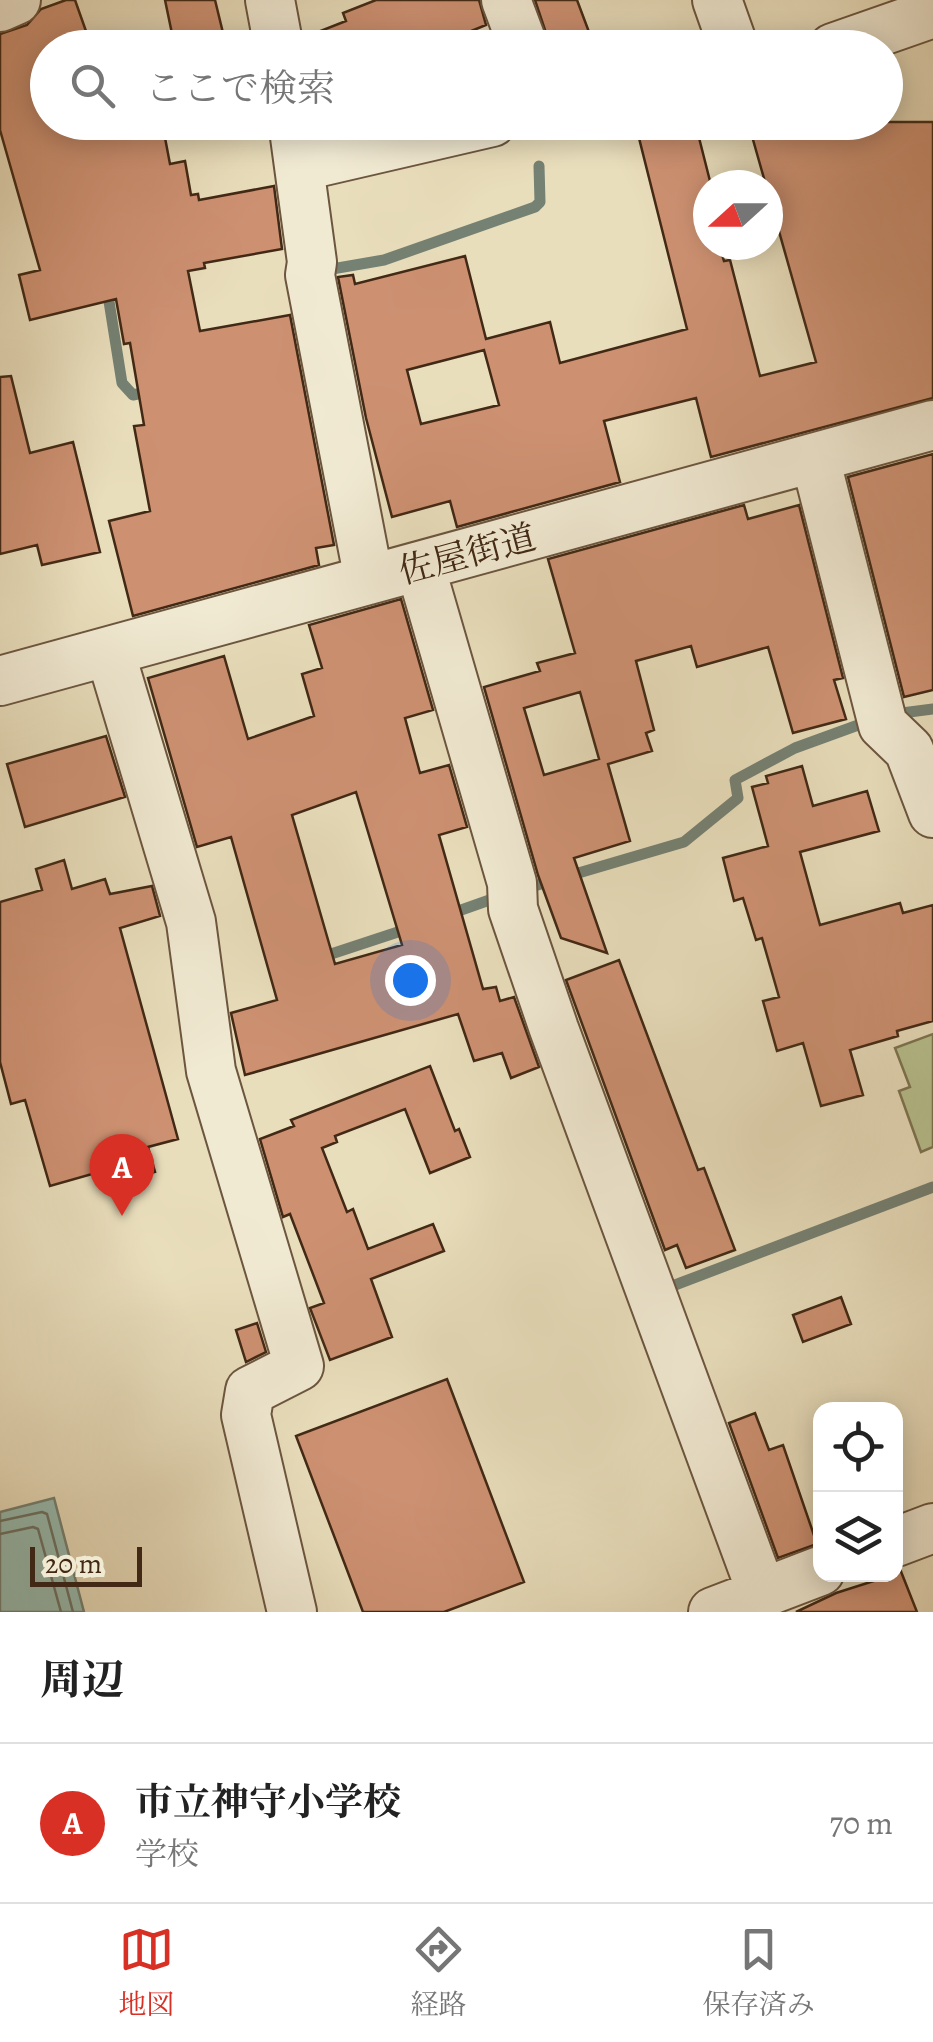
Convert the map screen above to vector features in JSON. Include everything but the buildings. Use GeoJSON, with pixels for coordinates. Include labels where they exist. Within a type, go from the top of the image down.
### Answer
{"type":"FeatureCollection","features":[{"type":"Feature","properties":{"kind":"street"},"geometry":{"type":"LineString","coordinates":[[0,6],[16,0]]}},
{"type":"Feature","properties":{"kind":"street"},"geometry":{"type":"LineString","coordinates":[[270,0],[276,30]]}},
{"type":"Feature","properties":{"kind":"street"},"geometry":{"type":"LineString","coordinates":[[506,0],[517,30]]}},
{"type":"Feature","properties":{"kind":"street"},"geometry":{"type":"LineString","coordinates":[[717,0],[728,30]]}},
{"type":"Feature","properties":{"kind":"street"},"geometry":{"type":"LineString","coordinates":[[885,30],[933,13]]}},
{"type":"Feature","properties":{"kind":"street"},"geometry":{"type":"LineString","coordinates":[[332,140],[297,144],[312,262],[310,275],[369,580]]}},
{"type":"Feature","properties":{"kind":"street","name":"佐屋街道"},"geometry":{"type":"LineString","coordinates":[[0,682],[933,425]]}},
{"type":"Feature","properties":{"kind":"street"},"geometry":{"type":"LineString","coordinates":[[815,458],[883,725],[908,750],[933,813]]}},
{"type":"Feature","properties":{"kind":"street"},"geometry":{"type":"LineString","coordinates":[[420,566],[512,883],[513,909],[762,1593]]}},
{"type":"Feature","properties":{"kind":"street"},"geometry":{"type":"LineString","coordinates":[[110,652],[191,922],[211,1070],[299,1366],[250,1391],[246,1415],[292,1612]]}},
{"type":"Feature","properties":{"kind":"street"},"geometry":{"type":"LineString","coordinates":[[713,1612],[813,1574]]}},
{"type":"Feature","properties":{"kind":"green space"},"geometry":{"type":"Polygon","coordinates":[[[933,1034],[933,1147],[921,1152],[899,1091],[910,1087],[895,1048],[933,1034]]]}},
{"type":"Feature","properties":{"kind":"water"},"geometry":{"type":"Polygon","coordinates":[[[54,1498],[84,1612],[0,1612],[0,1512],[54,1498]]]}},
{"type":"Feature","properties":{"kind":"waterway"},"geometry":{"type":"LineString","coordinates":[[332,269],[384,260],[535,207],[540,202],[539,166]]}},
{"type":"Feature","properties":{"kind":"waterway"},"geometry":{"type":"LineString","coordinates":[[107,289],[122,383],[133,395],[152,391]]}},
{"type":"Feature","properties":{"kind":"waterway"},"geometry":{"type":"LineString","coordinates":[[894,714],[933,709]]}},
{"type":"Feature","properties":{"kind":"waterway"},"geometry":{"type":"LineString","coordinates":[[524,889],[684,842],[738,798],[735,780],[795,748],[872,720]]}},
{"type":"Feature","properties":{"kind":"waterway"},"geometry":{"type":"LineString","coordinates":[[447,915],[498,897]]}},
{"type":"Feature","properties":{"kind":"waterway"},"geometry":{"type":"LineString","coordinates":[[319,958],[410,928]]}},
{"type":"Feature","properties":{"kind":"waterway"},"geometry":{"type":"LineString","coordinates":[[667,1288],[933,1187]]}},
{"type":"Feature","properties":{"kind":"place","name":"市立神守小学校"},"geometry":{"type":"Point","coordinates":[122,1216]}}]}
